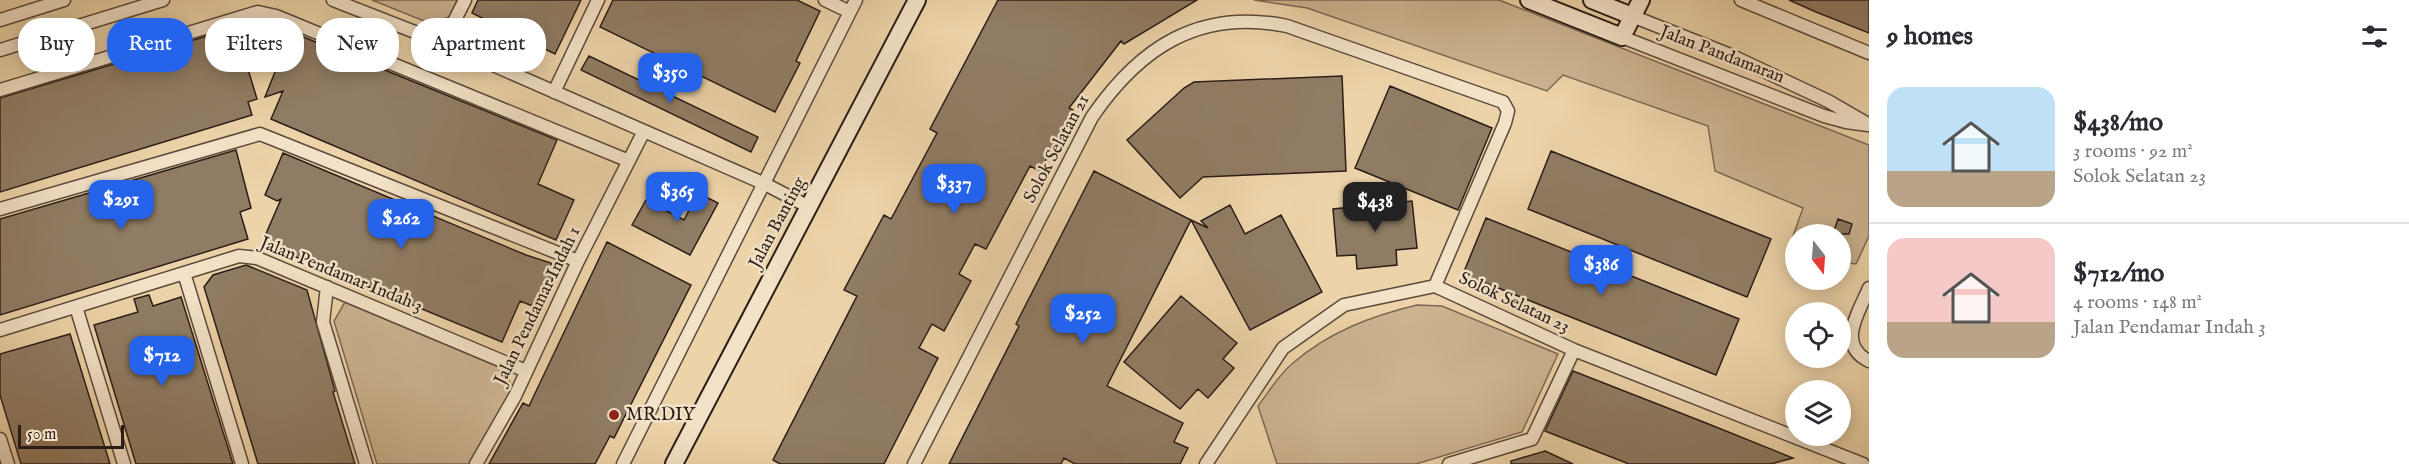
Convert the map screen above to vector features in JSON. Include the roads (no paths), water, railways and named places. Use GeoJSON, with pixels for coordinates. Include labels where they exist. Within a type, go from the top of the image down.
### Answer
{"type":"FeatureCollection","features":[{"type":"Feature","properties":{"kind":"main road","name":"Jalan Banting"},"geometry":{"type":"LineString","coordinates":[[675,464],[917,0]]}},
{"type":"Feature","properties":{"kind":"main road","name":"Jalan Pandamaran"},"geometry":{"type":"LineString","coordinates":[[1529,0],[1622,37]]}},
{"type":"Feature","properties":{"kind":"main road"},"geometry":{"type":"LineString","coordinates":[[1592,0],[1614,4],[1632,16]]}},
{"type":"Feature","properties":{"kind":"main road"},"geometry":{"type":"LineString","coordinates":[[1622,37],[1641,0]]}},
{"type":"Feature","properties":{"kind":"main road"},"geometry":{"type":"LineString","coordinates":[[1602,29],[1614,4]]}},
{"type":"Feature","properties":{"kind":"street"},"geometry":{"type":"LineString","coordinates":[[0,20],[64,0]]}},
{"type":"Feature","properties":{"kind":"street"},"geometry":{"type":"LineString","coordinates":[[333,0],[411,31]]}},
{"type":"Feature","properties":{"kind":"street"},"geometry":{"type":"LineString","coordinates":[[456,18],[465,0]]}},
{"type":"Feature","properties":{"kind":"street"},"geometry":{"type":"LineString","coordinates":[[554,92],[598,0]]}},
{"type":"Feature","properties":{"kind":"street"},"geometry":{"type":"LineString","coordinates":[[825,0],[850,12]]}},
{"type":"Feature","properties":{"kind":"street"},"geometry":{"type":"LineString","coordinates":[[623,464],[856,0]]}},
{"type":"Feature","properties":{"kind":"street"},"geometry":{"type":"LineString","coordinates":[[1741,0],[1869,53]]}},
{"type":"Feature","properties":{"kind":"street"},"geometry":{"type":"LineString","coordinates":[[0,50],[155,1]]}},
{"type":"Feature","properties":{"kind":"street"},"geometry":{"type":"LineString","coordinates":[[0,90],[258,12],[276,16],[629,161]]}},
{"type":"Feature","properties":{"kind":"street"},"geometry":{"type":"LineString","coordinates":[[1632,16],[1758,68],[1828,101],[1869,125]]}},
{"type":"Feature","properties":{"kind":"street","name":"Solok Selatan 21"},"geometry":{"type":"LineString","coordinates":[[915,464],[1092,117],[1108,94],[1149,52],[1194,29],[1217,23],[1262,21],[1287,26],[1503,102],[1508,111],[1505,123],[1435,286]]}},
{"type":"Feature","properties":{"kind":"street","name":"Jalan Pandamaran"},"geometry":{"type":"LineString","coordinates":[[1622,37],[1824,116],[1869,125]]}},
{"type":"Feature","properties":{"kind":"street"},"geometry":{"type":"LineString","coordinates":[[508,72],[765,184],[809,207]]}},
{"type":"Feature","properties":{"kind":"street","name":"Jalan Pendamar Indah 1"},"geometry":{"type":"LineString","coordinates":[[476,464],[515,396],[578,261],[644,131]]}},
{"type":"Feature","properties":{"kind":"street"},"geometry":{"type":"LineString","coordinates":[[0,209],[260,134],[578,261]]}},
{"type":"Feature","properties":{"kind":"street","name":"Jalan Pendamar Indah 3"},"geometry":{"type":"LineString","coordinates":[[0,330],[239,256],[257,258],[526,371]]}},
{"type":"Feature","properties":{"kind":"street"},"geometry":{"type":"LineString","coordinates":[[184,273],[242,464]]}},
{"type":"Feature","properties":{"kind":"street","name":"Solok Selatan 23"},"geometry":{"type":"LineString","coordinates":[[1206,464],[1283,348],[1344,305],[1435,286],[1574,350],[1863,464]]}},
{"type":"Feature","properties":{"kind":"street"},"geometry":{"type":"LineString","coordinates":[[327,287],[323,322],[366,464]]}},
{"type":"Feature","properties":{"kind":"street"},"geometry":{"type":"LineString","coordinates":[[1869,288],[1851,332],[1851,342],[1860,357],[1869,361]]}},
{"type":"Feature","properties":{"kind":"street"},"geometry":{"type":"LineString","coordinates":[[76,307],[124,464]]}},
{"type":"Feature","properties":{"kind":"street"},"geometry":{"type":"LineString","coordinates":[[1449,464],[1532,439],[1574,350]]}},
{"type":"Feature","properties":{"kind":"street"},"geometry":{"type":"LineString","coordinates":[[0,439],[8,464]]}},
{"type":"Feature","properties":{"kind":"place","name":"MR.DIY"},"geometry":{"type":"Point","coordinates":[614,415]}}]}
